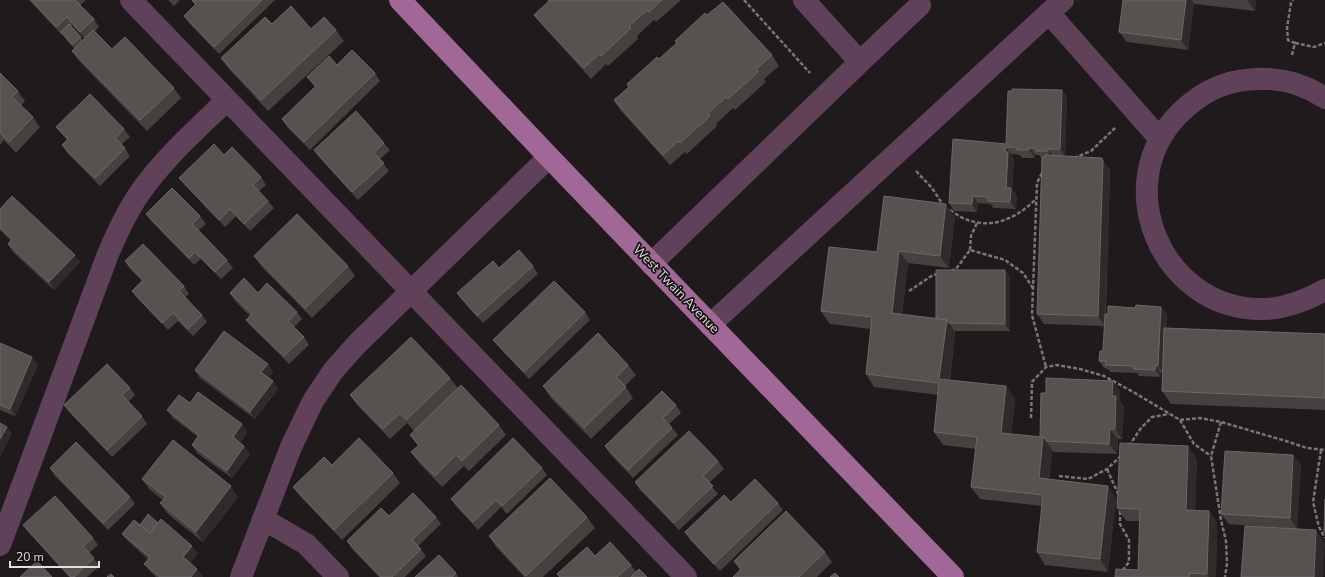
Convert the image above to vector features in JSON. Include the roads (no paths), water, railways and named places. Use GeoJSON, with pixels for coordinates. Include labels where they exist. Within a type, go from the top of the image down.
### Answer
{"type":"FeatureCollection","features":[{"type":"Feature","properties":{"kind":"main road","name":"West Twain Avenue"},"geometry":{"type":"LineString","coordinates":[[400,0],[549,158],[953,577]]}},
{"type":"Feature","properties":{"kind":"street"},"geometry":{"type":"LineString","coordinates":[[131,0],[686,577]]}},
{"type":"Feature","properties":{"kind":"street"},"geometry":{"type":"LineString","coordinates":[[804,0],[860,62]]}},
{"type":"Feature","properties":{"kind":"street"},"geometry":{"type":"LineString","coordinates":[[651,264],[921,2]]}},
{"type":"Feature","properties":{"kind":"street"},"geometry":{"type":"LineString","coordinates":[[710,325],[1056,6],[1134,110],[1160,139]]}},
{"type":"Feature","properties":{"kind":"street"},"geometry":{"type":"LineString","coordinates":[[1325,98],[1313,90],[1271,78],[1248,78],[1206,92],[1188,105],[1172,120],[1160,139],[1152,159],[1147,182],[1147,206],[1152,229],[1162,251],[1176,270],[1193,286],[1214,298],[1236,306],[1259,309],[1283,307],[1305,301],[1325,290]]}},
{"type":"Feature","properties":{"kind":"street"},"geometry":{"type":"LineString","coordinates":[[0,545],[108,254],[120,226],[140,194],[164,162],[227,100]]}},
{"type":"Feature","properties":{"kind":"street"},"geometry":{"type":"LineString","coordinates":[[241,577],[291,447],[313,401],[333,371],[352,349],[549,158]]}},
{"type":"Feature","properties":{"kind":"street"},"geometry":{"type":"LineString","coordinates":[[263,520],[306,544],[338,577]]}}]}
